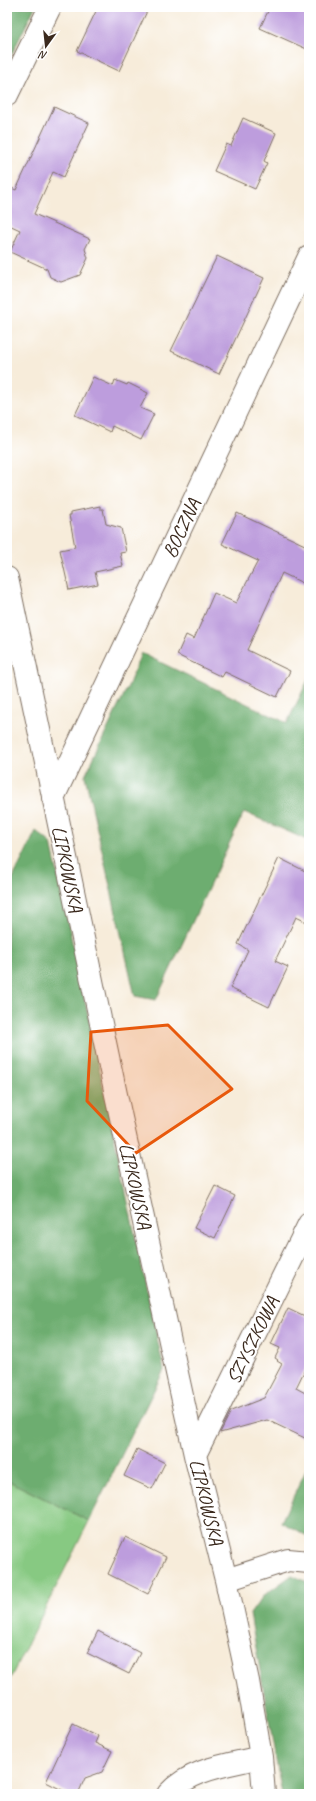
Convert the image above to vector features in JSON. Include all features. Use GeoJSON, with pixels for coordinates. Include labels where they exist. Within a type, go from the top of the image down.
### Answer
{"type":"FeatureCollection","features":[{"type":"Feature","properties":{"kind":"street"},"geometry":{"type":"LineString","coordinates":[[7,95],[50,7]]}},
{"type":"Feature","properties":{"kind":"street","name":"BOCZNA"},"geometry":{"type":"LineString","coordinates":[[53,798],[309,257]]}},
{"type":"Feature","properties":{"kind":"street","name":"LIPKOWSKA"},"geometry":{"type":"LineString","coordinates":[[7,578],[195,1455],[226,1580],[248,1681],[261,1757],[264,1794]]}},
{"type":"Feature","properties":{"kind":"street","name":"SZYSZKOWA"},"geometry":{"type":"LineString","coordinates":[[195,1455],[309,1224]]}},
{"type":"Feature","properties":{"kind":"street"},"geometry":{"type":"LineString","coordinates":[[226,1580],[288,1560],[309,1562]]}},
{"type":"Feature","properties":{"kind":"street"},"geometry":{"type":"LineString","coordinates":[[168,1794],[176,1785],[208,1770],[261,1757]]}},
{"type":"Feature","properties":{"kind":"highlighted area"},"geometry":{"type":"Polygon","coordinates":[[[168,1025],[232,1089],[136,1153],[87,1101],[91,1032],[168,1025]]]}},
{"type":"Feature","properties":{"kind":"green space"},"geometry":{"type":"Polygon","coordinates":[[[7,7],[35,7],[7,64],[7,7]]]}},
{"type":"Feature","properties":{"kind":"green space"},"geometry":{"type":"Polygon","coordinates":[[[141,653],[287,723],[309,678],[309,841],[244,812],[156,1000],[135,996],[85,776],[129,684],[141,653]]]}},
{"type":"Feature","properties":{"kind":"green space"},"geometry":{"type":"Polygon","coordinates":[[[36,831],[51,843],[164,1370],[89,1521],[7,1480],[7,890],[36,831]]]}},
{"type":"Feature","properties":{"kind":"green space"},"geometry":{"type":"Polygon","coordinates":[[[309,1464],[309,1537],[281,1522],[309,1464]]]}},
{"type":"Feature","properties":{"kind":"green space"},"geometry":{"type":"Polygon","coordinates":[[[7,1480],[89,1521],[7,1685],[7,1480]]]}},
{"type":"Feature","properties":{"kind":"green space"},"geometry":{"type":"Polygon","coordinates":[[[292,1575],[309,1583],[309,1794],[282,1794],[250,1614],[263,1596],[292,1575]]]}},
{"type":"Feature","properties":{"kind":"building"},"geometry":{"type":"Polygon","coordinates":[[[98,7],[149,7],[119,71],[77,51],[98,7]]]}},
{"type":"Feature","properties":{"kind":"building"},"geometry":{"type":"Polygon","coordinates":[[[270,7],[309,7],[309,50],[260,28],[270,7]]]}},
{"type":"Feature","properties":{"kind":"building"},"geometry":{"type":"Polygon","coordinates":[[[54,107],[89,123],[64,177],[53,172],[34,214],[90,239],[85,249],[88,258],[80,275],[61,282],[50,277],[47,269],[10,252],[20,230],[7,224],[7,186],[16,190],[54,107]]]}},
{"type":"Feature","properties":{"kind":"building"},"geometry":{"type":"Polygon","coordinates":[[[243,118],[276,133],[264,161],[267,163],[255,189],[214,171],[226,144],[231,146],[243,118]]]}},
{"type":"Feature","properties":{"kind":"building"},"geometry":{"type":"Polygon","coordinates":[[[217,256],[264,278],[219,374],[171,351],[217,256]]]}},
{"type":"Feature","properties":{"kind":"building"},"geometry":{"type":"Polygon","coordinates":[[[93,377],[113,386],[115,380],[127,385],[128,383],[148,393],[140,408],[154,414],[141,440],[112,426],[110,432],[75,415],[93,377]]]}},
{"type":"Feature","properties":{"kind":"building"},"geometry":{"type":"Polygon","coordinates":[[[100,506],[100,509],[103,509],[106,524],[121,528],[126,552],[120,553],[123,566],[95,572],[98,584],[69,590],[60,550],[75,547],[69,515],[71,515],[71,512],[100,506]]]}},
{"type":"Feature","properties":{"kind":"building"},"geometry":{"type":"Polygon","coordinates":[[[237,513],[309,547],[309,586],[282,573],[247,650],[290,671],[277,697],[225,672],[222,677],[177,655],[186,635],[194,639],[214,593],[236,603],[258,561],[222,544],[237,513]]]}},
{"type":"Feature","properties":{"kind":"building"},"geometry":{"type":"Polygon","coordinates":[[[279,858],[309,873],[309,923],[296,917],[275,961],[288,967],[269,1007],[230,988],[248,950],[238,944],[279,858]]]}},
{"type":"Feature","properties":{"kind":"building"},"geometry":{"type":"Polygon","coordinates":[[[215,1186],[235,1196],[215,1238],[194,1228],[215,1186]]]}},
{"type":"Feature","properties":{"kind":"building"},"geometry":{"type":"Polygon","coordinates":[[[288,1308],[309,1318],[309,1361],[296,1388],[309,1395],[309,1440],[267,1420],[220,1433],[231,1411],[264,1398],[282,1364],[275,1358],[280,1348],[271,1344],[288,1308]]]}},
{"type":"Feature","properties":{"kind":"building"},"geometry":{"type":"Polygon","coordinates":[[[137,1449],[165,1463],[152,1489],[124,1476],[137,1449]]]}},
{"type":"Feature","properties":{"kind":"building"},"geometry":{"type":"Polygon","coordinates":[[[125,1537],[166,1557],[148,1594],[108,1574],[125,1537]]]}},
{"type":"Feature","properties":{"kind":"building"},"geometry":{"type":"Polygon","coordinates":[[[98,1631],[140,1653],[129,1674],[87,1653],[98,1631]]]}},
{"type":"Feature","properties":{"kind":"building"},"geometry":{"type":"Polygon","coordinates":[[[73,1724],[98,1736],[95,1743],[112,1751],[102,1772],[85,1778],[78,1794],[70,1794],[46,1782],[73,1724]]]}}]}
